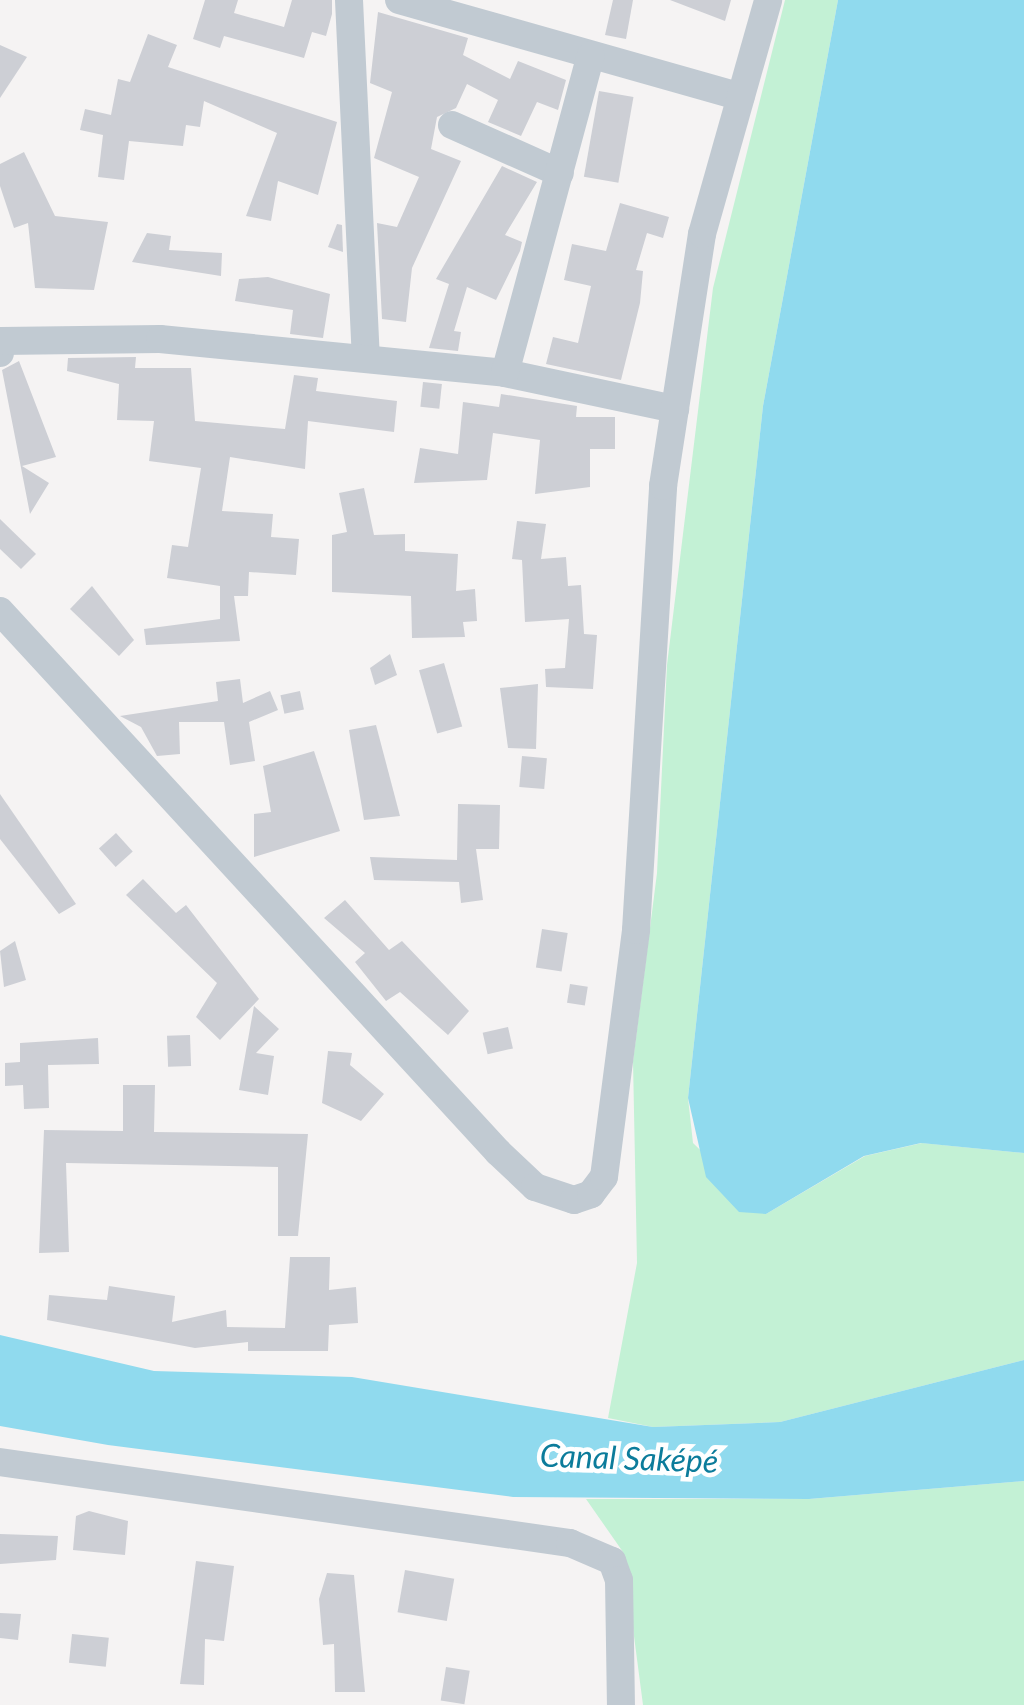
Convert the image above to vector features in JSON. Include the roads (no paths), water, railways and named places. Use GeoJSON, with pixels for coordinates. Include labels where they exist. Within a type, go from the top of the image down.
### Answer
{"type":"FeatureCollection","features":[{"type":"Feature","properties":{"kind":"street"},"geometry":{"type":"LineString","coordinates":[[348,0],[366,358]]}},
{"type":"Feature","properties":{"kind":"street"},"geometry":{"type":"LineString","coordinates":[[399,0],[741,97]]}},
{"type":"Feature","properties":{"kind":"street"},"geometry":{"type":"LineString","coordinates":[[0,611],[498,1152],[535,1187],[574,1200],[604,1178],[622,1062],[650,633],[675,408],[702,234],[768,0]]}},
{"type":"Feature","properties":{"kind":"street"},"geometry":{"type":"LineString","coordinates":[[506,374],[592,54]]}},
{"type":"Feature","properties":{"kind":"street"},"geometry":{"type":"LineString","coordinates":[[452,124],[560,173]]}},
{"type":"Feature","properties":{"kind":"street"},"geometry":{"type":"LineString","coordinates":[[0,352],[1,341],[160,338],[506,374],[675,408]]}},
{"type":"Feature","properties":{"kind":"street"},"geometry":{"type":"LineString","coordinates":[[0,1462],[570,1543],[612,1561],[619,1580],[621,1705]]}},
{"type":"Feature","properties":{"kind":"water"},"geometry":{"type":"Polygon","coordinates":[[[838,0],[1024,0],[1024,1153],[921,1143],[864,1156],[766,1214],[739,1212],[706,1177],[688,1098],[763,406],[838,0]]]}},
{"type":"Feature","properties":{"kind":"water","name":"Canal Saképé"},"geometry":{"type":"Polygon","coordinates":[[[0,1335],[154,1371],[352,1377],[653,1427],[780,1422],[1024,1360],[1024,1481],[809,1499],[513,1497],[108,1445],[0,1426],[0,1335]]]}}]}
